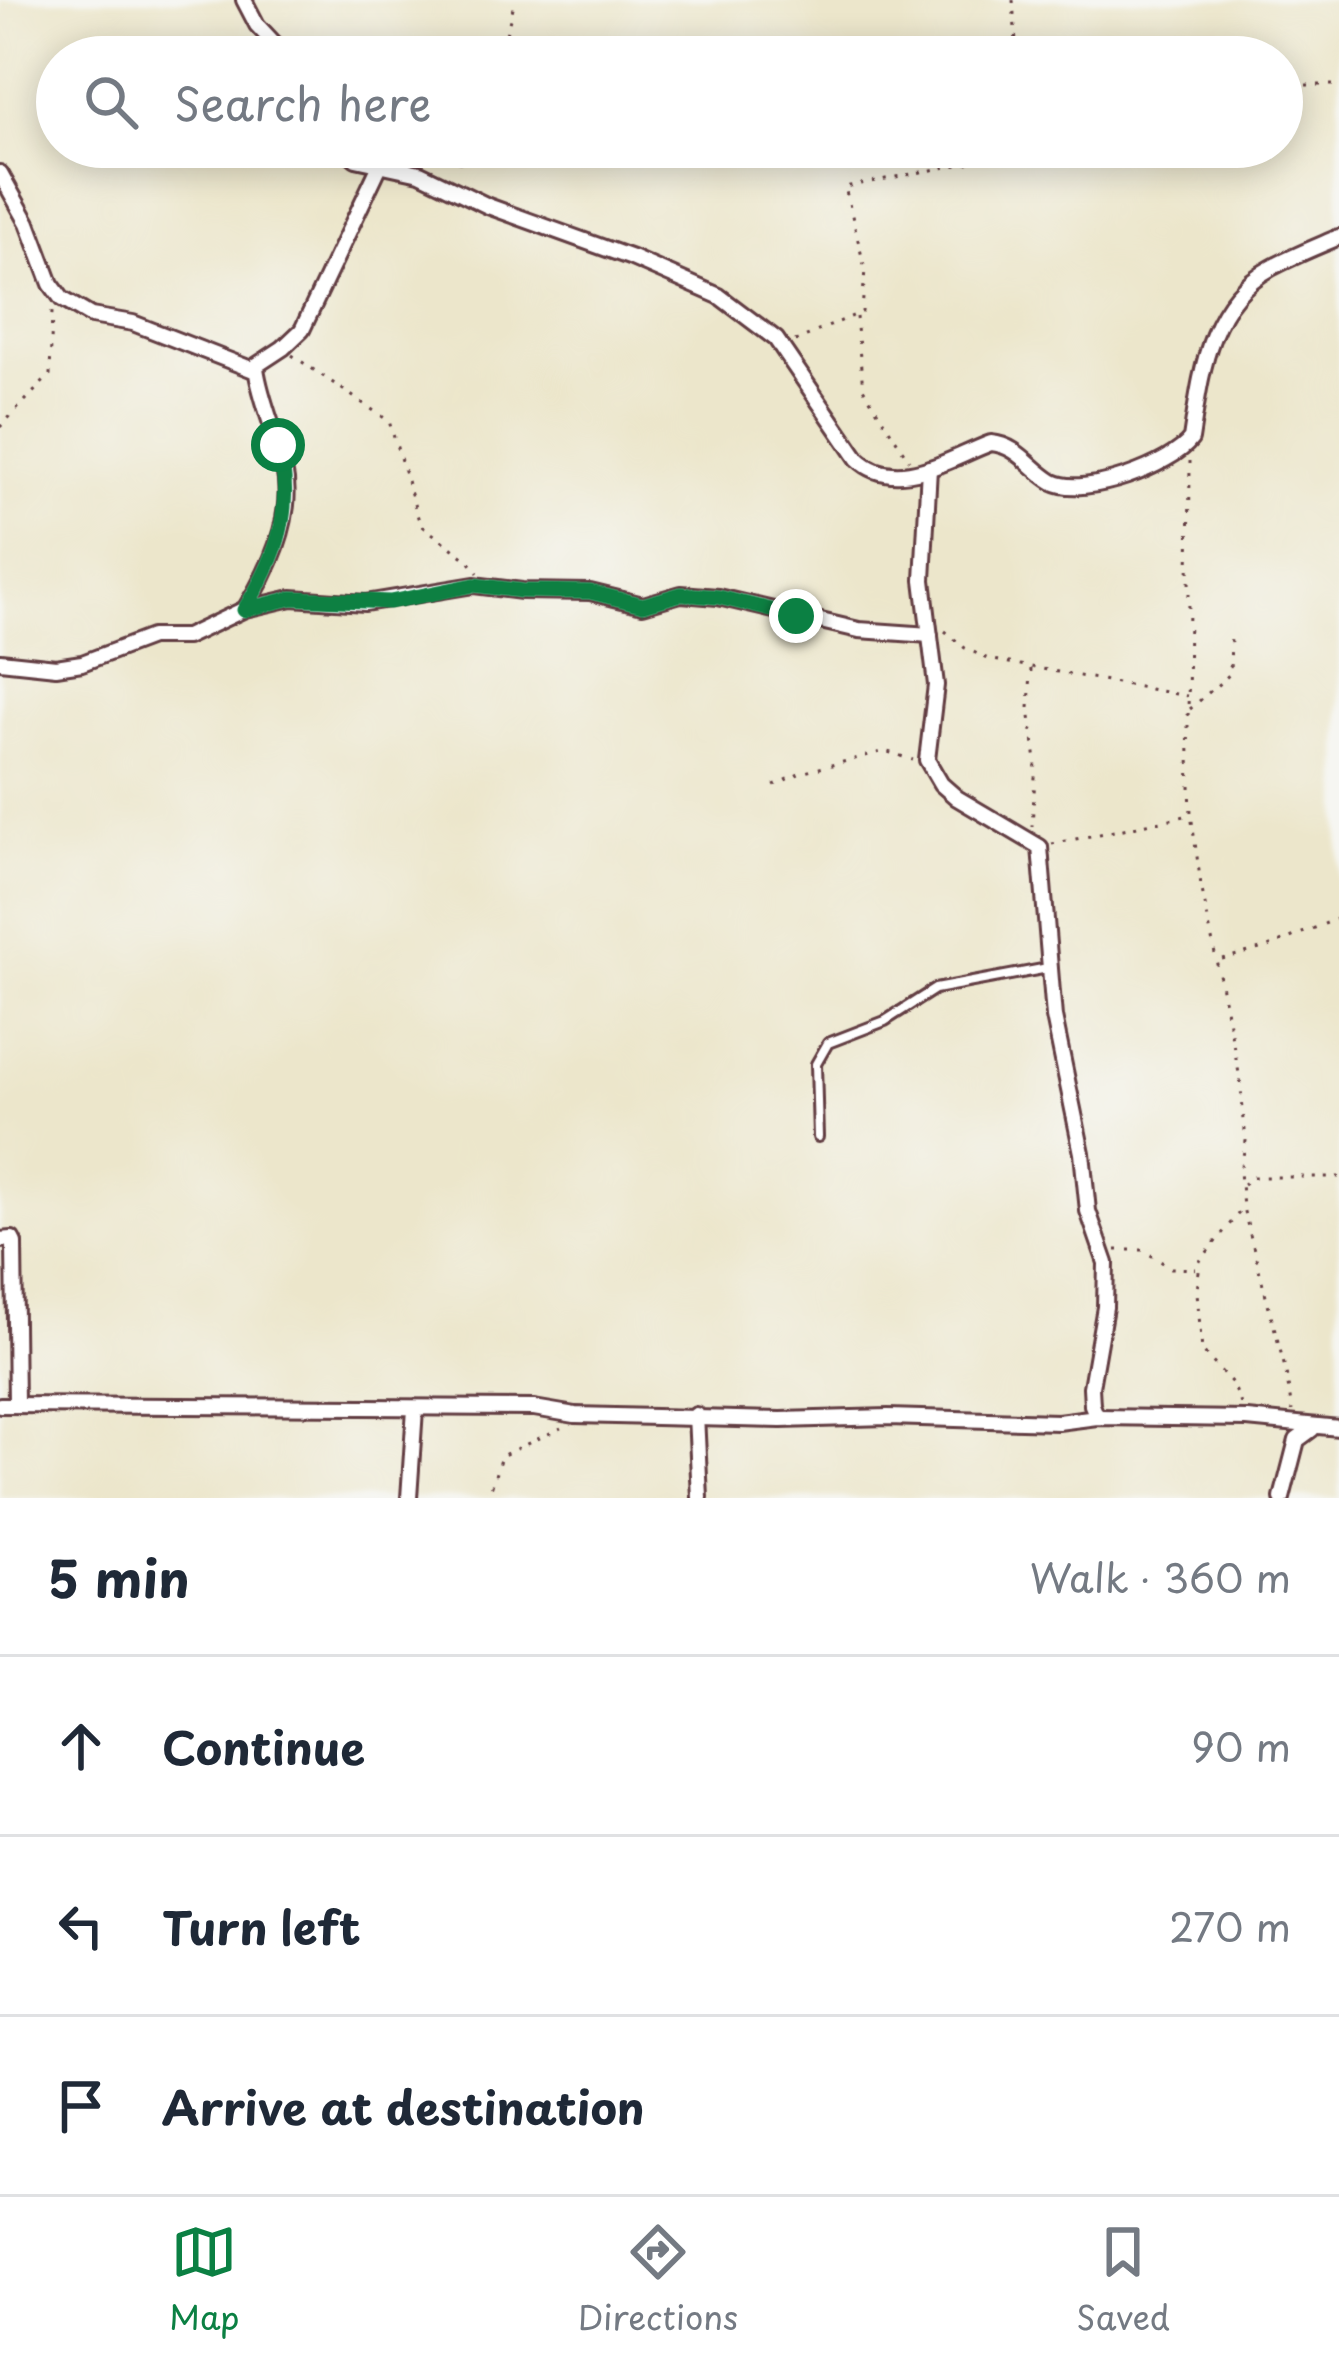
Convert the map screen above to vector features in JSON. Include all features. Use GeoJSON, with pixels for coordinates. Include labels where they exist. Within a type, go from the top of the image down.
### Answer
{"type":"FeatureCollection","features":[{"type":"Feature","properties":{"kind":"street"},"geometry":{"type":"LineString","coordinates":[[244,0],[267,36]]}},
{"type":"Feature","properties":{"kind":"street"},"geometry":{"type":"LineString","coordinates":[[0,173],[22,211],[55,290],[91,316],[133,323],[256,368],[284,348],[308,318],[379,168]]}},
{"type":"Feature","properties":{"kind":"street"},"geometry":{"type":"LineString","coordinates":[[400,168],[719,296],[783,347],[868,468],[886,476],[923,469],[998,442],[1056,483],[1098,484],[1181,450],[1191,439],[1207,345],[1229,306],[1268,270],[1339,237]]}},
{"type":"Feature","properties":{"kind":"street"},"geometry":{"type":"LineString","coordinates":[[244,610],[261,583],[288,500],[284,466],[256,368]]}},
{"type":"Feature","properties":{"kind":"street"},"geometry":{"type":"LineString","coordinates":[[923,469],[936,685],[927,760],[941,784],[957,798],[1036,844],[1054,1017],[1082,1153],[1084,1193],[1106,1263],[1105,1307],[1091,1388],[1097,1417]]}},
{"type":"Feature","properties":{"kind":"street"},"geometry":{"type":"LineString","coordinates":[[0,662],[56,667],[82,663],[152,637],[186,637],[244,610],[292,598],[365,603],[484,586],[590,592],[643,605],[681,594],[718,597],[859,629],[929,628]]}},
{"type":"Feature","properties":{"kind":"street"},"geometry":{"type":"LineString","coordinates":[[0,1240],[12,1239],[15,1252],[8,1404],[542,1408],[575,1415],[1058,1422],[1097,1417],[1247,1419],[1292,1429],[1339,1428]]}},
{"type":"Feature","properties":{"kind":"street"},"geometry":{"type":"LineString","coordinates":[[409,1498],[415,1409]]}},
{"type":"Feature","properties":{"kind":"street"},"geometry":{"type":"LineString","coordinates":[[696,1415],[700,1498]]}},
{"type":"Feature","properties":{"kind":"street"},"geometry":{"type":"LineString","coordinates":[[1282,1498],[1292,1429]]}},
{"type":"Feature","properties":{"kind":"lane"},"geometry":{"type":"LineString","coordinates":[[818,1138],[816,1064],[828,1043],[885,1021],[935,989],[1042,972],[1051,966]]}},
{"type":"Feature","properties":{"kind":"path"},"geometry":{"type":"LineString","coordinates":[[506,36],[515,0]]}},
{"type":"Feature","properties":{"kind":"path"},"geometry":{"type":"LineString","coordinates":[[1013,0],[1016,36]]}},
{"type":"Feature","properties":{"kind":"path"},"geometry":{"type":"LineString","coordinates":[[1303,85],[1339,85]]}},
{"type":"Feature","properties":{"kind":"path"},"geometry":{"type":"LineString","coordinates":[[783,347],[862,312],[865,269],[844,187],[941,168]]}},
{"type":"Feature","properties":{"kind":"path"},"geometry":{"type":"LineString","coordinates":[[0,427],[50,375],[55,290]]}},
{"type":"Feature","properties":{"kind":"path"},"geometry":{"type":"LineString","coordinates":[[856,317],[863,388],[923,469]]}},
{"type":"Feature","properties":{"kind":"path"},"geometry":{"type":"LineString","coordinates":[[284,348],[389,422],[413,492],[415,516],[469,561],[484,586]]}},
{"type":"Feature","properties":{"kind":"path"},"geometry":{"type":"LineString","coordinates":[[1191,439],[1191,814],[1245,1118],[1243,1208],[1286,1372],[1292,1429]]}},
{"type":"Feature","properties":{"kind":"path"},"geometry":{"type":"LineString","coordinates":[[929,628],[988,659],[1189,696]]}},
{"type":"Feature","properties":{"kind":"path"},"geometry":{"type":"LineString","coordinates":[[1189,710],[1230,674],[1231,634]]}},
{"type":"Feature","properties":{"kind":"path"},"geometry":{"type":"LineString","coordinates":[[1031,667],[1036,844],[1191,814]]}},
{"type":"Feature","properties":{"kind":"path"},"geometry":{"type":"LineString","coordinates":[[774,785],[801,772],[885,752],[927,760]]}},
{"type":"Feature","properties":{"kind":"path"},"geometry":{"type":"LineString","coordinates":[[1219,961],[1339,919]]}},
{"type":"Feature","properties":{"kind":"path"},"geometry":{"type":"LineString","coordinates":[[1242,1186],[1252,1178],[1339,1177]]}},
{"type":"Feature","properties":{"kind":"path"},"geometry":{"type":"LineString","coordinates":[[1243,1208],[1200,1261],[1197,1292],[1202,1351],[1233,1384],[1247,1419]]}},
{"type":"Feature","properties":{"kind":"path"},"geometry":{"type":"LineString","coordinates":[[1102,1250],[1143,1250],[1171,1268],[1199,1269]]}},
{"type":"Feature","properties":{"kind":"path"},"geometry":{"type":"LineString","coordinates":[[488,1498],[501,1456],[553,1434],[575,1415]]}},
{"type":"Feature","properties":{"kind":"route"},"geometry":{"type":"LineString","coordinates":[[278,445],[287,483],[286,515],[261,583],[244,610],[292,598],[390,602],[474,585],[590,592],[643,605],[681,594],[718,597],[796,616]]}}]}
